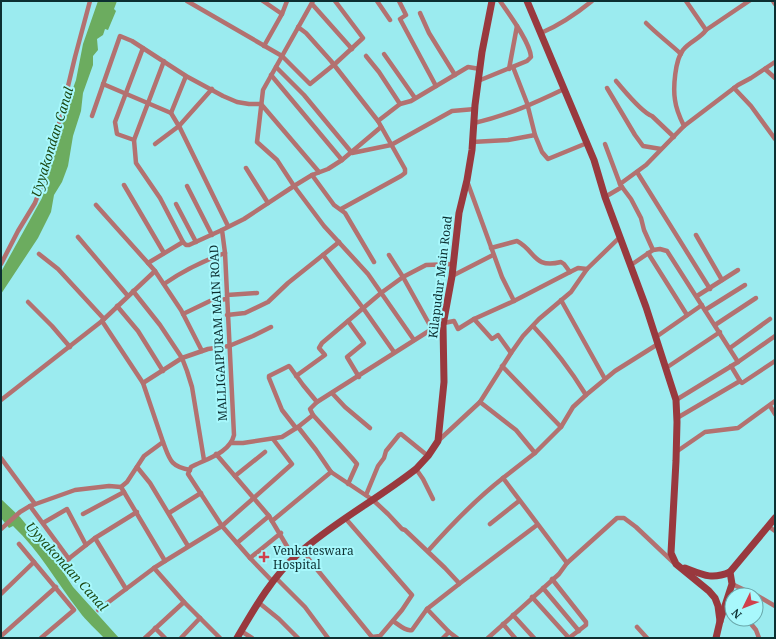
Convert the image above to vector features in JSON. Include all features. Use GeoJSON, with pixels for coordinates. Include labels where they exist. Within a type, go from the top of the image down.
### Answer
{"type":"FeatureCollection","features":[{"type":"Feature","properties":{"kind":"street"},"geometry":{"type":"LineString","coordinates":[[1,264],[18,231],[35,203],[41,187],[58,128],[90,1]]}},
{"type":"Feature","properties":{"kind":"street"},"geometry":{"type":"LineString","coordinates":[[187,1],[282,56],[310,84],[362,41],[362,36],[335,1]]}},
{"type":"Feature","properties":{"kind":"street"},"geometry":{"type":"LineString","coordinates":[[263,1],[282,14]]}},
{"type":"Feature","properties":{"kind":"street"},"geometry":{"type":"LineString","coordinates":[[264,46],[282,14],[287,1]]}},
{"type":"Feature","properties":{"kind":"street"},"geometry":{"type":"LineString","coordinates":[[377,1],[390,20]]}},
{"type":"Feature","properties":{"kind":"street"},"geometry":{"type":"LineString","coordinates":[[399,1],[406,15],[400,19],[436,86]]}},
{"type":"Feature","properties":{"kind":"street","name":"Kilapudur Main Road"},"geometry":{"type":"LineString","coordinates":[[239,635],[258,602],[294,558],[416,469],[428,456],[438,441],[444,382],[444,324],[452,276],[459,213],[467,180],[478,81],[492,1]]}},
{"type":"Feature","properties":{"kind":"street"},"geometry":{"type":"LineString","coordinates":[[478,81],[527,61],[531,57],[530,51],[517,26],[500,1]]}},
{"type":"Feature","properties":{"kind":"street"},"geometry":{"type":"LineString","coordinates":[[527,1],[587,143],[657,340],[676,400],[675,506],[671,553],[676,564],[706,577],[721,576],[730,572],[775,518]]}},
{"type":"Feature","properties":{"kind":"street"},"geometry":{"type":"LineString","coordinates":[[541,33],[553,28],[573,16],[592,1]]}},
{"type":"Feature","properties":{"kind":"street"},"geometry":{"type":"LineString","coordinates":[[686,1],[706,30]]}},
{"type":"Feature","properties":{"kind":"street"},"geometry":{"type":"LineString","coordinates":[[684,126],[675,100],[674,88],[676,68],[680,54],[706,30],[749,1]]}},
{"type":"Feature","properties":{"kind":"street"},"geometry":{"type":"LineString","coordinates":[[352,49],[312,3],[263,90],[257,142],[277,160],[294,186],[324,226],[368,274],[414,340]]}},
{"type":"Feature","properties":{"kind":"street"},"geometry":{"type":"LineString","coordinates":[[420,13],[429,34],[455,75]]}},
{"type":"Feature","properties":{"kind":"street"},"geometry":{"type":"LineString","coordinates":[[646,23],[665,38],[680,54]]}},
{"type":"Feature","properties":{"kind":"street"},"geometry":{"type":"LineString","coordinates":[[517,26],[511,68],[528,106],[534,135],[542,152],[548,160],[587,143]]}},
{"type":"Feature","properties":{"kind":"street"},"geometry":{"type":"LineString","coordinates":[[298,27],[306,33],[378,121],[405,173],[341,209]]}},
{"type":"Feature","properties":{"kind":"street"},"geometry":{"type":"LineString","coordinates":[[92,116],[120,36],[143,48],[186,76],[237,102],[261,104],[319,172]]}},
{"type":"Feature","properties":{"kind":"street"},"geometry":{"type":"LineString","coordinates":[[134,140],[117,134],[115,122],[143,48]]}},
{"type":"Feature","properties":{"kind":"street"},"geometry":{"type":"LineString","coordinates":[[384,54],[415,98]]}},
{"type":"Feature","properties":{"kind":"street"},"geometry":{"type":"LineString","coordinates":[[366,56],[379,72],[400,104]]}},
{"type":"Feature","properties":{"kind":"street"},"geometry":{"type":"LineString","coordinates":[[164,61],[134,140],[136,163],[160,198],[186,245],[222,230]]}},
{"type":"Feature","properties":{"kind":"street"},"geometry":{"type":"LineString","coordinates":[[605,196],[646,165],[684,126],[734,88],[775,62]]}},
{"type":"Feature","properties":{"kind":"street"},"geometry":{"type":"LineString","coordinates":[[276,67],[304,95],[352,153],[391,145],[452,110],[475,109]]}},
{"type":"Feature","properties":{"kind":"street"},"geometry":{"type":"LineString","coordinates":[[378,121],[400,104],[415,98],[468,67],[480,69]]}},
{"type":"Feature","properties":{"kind":"street"},"geometry":{"type":"LineString","coordinates":[[765,69],[775,78]]}},
{"type":"Feature","properties":{"kind":"street"},"geometry":{"type":"LineString","coordinates":[[271,75],[342,160]]}},
{"type":"Feature","properties":{"kind":"street"},"geometry":{"type":"LineString","coordinates":[[171,113],[186,76]]}},
{"type":"Feature","properties":{"kind":"street"},"geometry":{"type":"LineString","coordinates":[[616,81],[638,106],[648,115],[652,116],[674,137]]}},
{"type":"Feature","properties":{"kind":"street"},"geometry":{"type":"LineString","coordinates":[[103,84],[171,113],[179,126],[228,226]]}},
{"type":"Feature","properties":{"kind":"street"},"geometry":{"type":"LineString","coordinates":[[607,88],[643,146],[661,149]]}},
{"type":"Feature","properties":{"kind":"street"},"geometry":{"type":"LineString","coordinates":[[734,88],[775,139]]}},
{"type":"Feature","properties":{"kind":"street"},"geometry":{"type":"LineString","coordinates":[[155,144],[179,126],[212,89]]}},
{"type":"Feature","properties":{"kind":"street"},"geometry":{"type":"LineString","coordinates":[[474,123],[490,120],[528,106],[564,89]]}},
{"type":"Feature","properties":{"kind":"street","name":"MALLIGAIPURAM MAIN ROAD"},"geometry":{"type":"LineString","coordinates":[[232,443],[234,435],[225,253],[222,230],[244,219],[312,175],[342,160],[352,153],[380,127]]}},
{"type":"Feature","properties":{"kind":"street"},"geometry":{"type":"LineString","coordinates":[[472,142],[508,140],[534,135]]}},
{"type":"Feature","properties":{"kind":"street"},"geometry":{"type":"LineString","coordinates":[[605,144],[621,185],[631,199],[641,218],[644,230],[653,250]]}},
{"type":"Feature","properties":{"kind":"street"},"geometry":{"type":"LineString","coordinates":[[246,168],[268,203]]}},
{"type":"Feature","properties":{"kind":"street"},"geometry":{"type":"LineString","coordinates":[[637,172],[710,289]]}},
{"type":"Feature","properties":{"kind":"street"},"geometry":{"type":"LineString","coordinates":[[312,175],[336,208],[341,209],[345,213],[374,262]]}},
{"type":"Feature","properties":{"kind":"street"},"geometry":{"type":"LineString","coordinates":[[467,180],[493,254],[514,301]]}},
{"type":"Feature","properties":{"kind":"street"},"geometry":{"type":"LineString","coordinates":[[124,185],[164,253]]}},
{"type":"Feature","properties":{"kind":"street"},"geometry":{"type":"LineString","coordinates":[[187,186],[212,235]]}},
{"type":"Feature","properties":{"kind":"street"},"geometry":{"type":"LineString","coordinates":[[176,204],[196,242]]}},
{"type":"Feature","properties":{"kind":"street"},"geometry":{"type":"LineString","coordinates":[[96,205],[155,271],[184,314],[202,352]]}},
{"type":"Feature","properties":{"kind":"street"},"geometry":{"type":"LineString","coordinates":[[696,235],[722,280]]}},
{"type":"Feature","properties":{"kind":"street"},"geometry":{"type":"LineString","coordinates":[[78,237],[128,296]]}},
{"type":"Feature","properties":{"kind":"street"},"geometry":{"type":"LineString","coordinates":[[438,441],[480,402],[511,352],[533,326],[576,286],[587,269],[620,237]]}},
{"type":"Feature","properties":{"kind":"street"},"geometry":{"type":"LineString","coordinates":[[491,248],[517,241],[522,244],[538,261],[548,264],[561,262],[570,272]]}},
{"type":"Feature","properties":{"kind":"street"},"geometry":{"type":"LineString","coordinates":[[148,263],[183,242]]}},
{"type":"Feature","properties":{"kind":"street"},"geometry":{"type":"LineString","coordinates":[[227,315],[245,313],[268,302],[288,283],[339,242]]}},
{"type":"Feature","properties":{"kind":"street"},"geometry":{"type":"LineString","coordinates":[[631,265],[653,250],[660,249],[666,251],[697,296],[738,362]]}},
{"type":"Feature","properties":{"kind":"street"},"geometry":{"type":"LineString","coordinates":[[164,284],[182,271],[206,259],[225,253]]}},
{"type":"Feature","properties":{"kind":"street"},"geometry":{"type":"LineString","coordinates":[[648,253],[688,315]]}},
{"type":"Feature","properties":{"kind":"street"},"geometry":{"type":"LineString","coordinates":[[40,254],[58,269],[103,320],[143,383],[163,442],[172,463],[178,468],[190,470]]}},
{"type":"Feature","properties":{"kind":"street"},"geometry":{"type":"LineString","coordinates":[[452,276],[493,254]]}},
{"type":"Feature","properties":{"kind":"street"},"geometry":{"type":"LineString","coordinates":[[322,255],[363,308],[394,352]]}},
{"type":"Feature","properties":{"kind":"street"},"geometry":{"type":"LineString","coordinates":[[389,255],[432,329]]}},
{"type":"Feature","properties":{"kind":"street"},"geometry":{"type":"LineString","coordinates":[[296,376],[325,355],[319,348],[320,345],[381,293],[403,277],[426,266],[453,264]]}},
{"type":"Feature","properties":{"kind":"street"},"geometry":{"type":"LineString","coordinates":[[348,484],[357,464],[313,415],[310,409],[332,392],[432,329],[454,321],[458,329],[474,319],[514,301],[578,268],[587,269]]}},
{"type":"Feature","properties":{"kind":"street"},"geometry":{"type":"LineString","coordinates":[[697,296],[738,270]]}},
{"type":"Feature","properties":{"kind":"street"},"geometry":{"type":"LineString","coordinates":[[2,397],[70,347],[103,320],[155,271]]}},
{"type":"Feature","properties":{"kind":"street"},"geometry":{"type":"LineString","coordinates":[[705,310],[745,284]]}},
{"type":"Feature","properties":{"kind":"street"},"geometry":{"type":"LineString","coordinates":[[133,292],[160,325],[182,358],[192,388],[204,460]]}},
{"type":"Feature","properties":{"kind":"street"},"geometry":{"type":"LineString","coordinates":[[184,314],[210,301],[257,293]]}},
{"type":"Feature","properties":{"kind":"street"},"geometry":{"type":"LineString","coordinates":[[715,325],[756,298]]}},
{"type":"Feature","properties":{"kind":"street"},"geometry":{"type":"LineString","coordinates":[[561,300],[605,379]]}},
{"type":"Feature","properties":{"kind":"street"},"geometry":{"type":"LineString","coordinates":[[28,302],[70,347]]}},
{"type":"Feature","properties":{"kind":"street"},"geometry":{"type":"LineString","coordinates":[[428,551],[456,520],[486,492],[535,452],[561,427],[573,407],[586,394],[702,305]]}},
{"type":"Feature","properties":{"kind":"street"},"geometry":{"type":"LineString","coordinates":[[118,306],[138,331],[163,371]]}},
{"type":"Feature","properties":{"kind":"street"},"geometry":{"type":"LineString","coordinates":[[474,319],[492,339],[498,335],[511,352]]}},
{"type":"Feature","properties":{"kind":"street"},"geometry":{"type":"LineString","coordinates":[[730,348],[770,320]]}},
{"type":"Feature","properties":{"kind":"street"},"geometry":{"type":"LineString","coordinates":[[348,321],[364,343],[347,357],[358,377]]}},
{"type":"Feature","properties":{"kind":"street"},"geometry":{"type":"LineString","coordinates":[[533,326],[549,342],[568,366],[586,394]]}},
{"type":"Feature","properties":{"kind":"street"},"geometry":{"type":"LineString","coordinates":[[143,383],[182,358],[229,346],[271,327]]}},
{"type":"Feature","properties":{"kind":"street"},"geometry":{"type":"LineString","coordinates":[[666,368],[720,332]]}},
{"type":"Feature","properties":{"kind":"street"},"geometry":{"type":"LineString","coordinates":[[676,400],[738,362],[775,336]]}},
{"type":"Feature","properties":{"kind":"street"},"geometry":{"type":"LineString","coordinates":[[677,418],[740,381],[742,383],[746,381],[775,361]]}},
{"type":"Feature","properties":{"kind":"street"},"geometry":{"type":"LineString","coordinates":[[318,402],[289,366],[269,377],[282,410],[316,450],[331,472],[374,500],[402,530],[405,530],[446,568],[459,584]]}},
{"type":"Feature","properties":{"kind":"street"},"geometry":{"type":"LineString","coordinates":[[502,366],[561,427]]}},
{"type":"Feature","properties":{"kind":"street"},"geometry":{"type":"LineString","coordinates":[[731,366],[740,381]]}},
{"type":"Feature","properties":{"kind":"street"},"geometry":{"type":"LineString","coordinates":[[332,392],[346,407],[370,428]]}},
{"type":"Feature","properties":{"kind":"street"},"geometry":{"type":"LineString","coordinates":[[676,452],[706,432],[738,428],[775,401]]}},
{"type":"Feature","properties":{"kind":"street"},"geometry":{"type":"LineString","coordinates":[[480,402],[516,430],[535,452]]}},
{"type":"Feature","properties":{"kind":"street"},"geometry":{"type":"LineString","coordinates":[[770,406],[775,414]]}},
{"type":"Feature","properties":{"kind":"street"},"geometry":{"type":"LineString","coordinates":[[313,415],[297,428],[282,437],[243,443],[232,443],[224,451],[191,467],[188,474],[222,526],[250,558],[305,607],[328,638]]}},
{"type":"Feature","properties":{"kind":"street"},"geometry":{"type":"LineString","coordinates":[[366,496],[378,466],[384,458],[386,451],[399,435],[401,434],[428,456]]}},
{"type":"Feature","properties":{"kind":"street"},"geometry":{"type":"LineString","coordinates":[[98,610],[154,568],[222,526],[292,464],[274,439]]}},
{"type":"Feature","properties":{"kind":"street"},"geometry":{"type":"LineString","coordinates":[[3,527],[20,512],[33,505],[75,490],[109,486],[121,487],[127,482],[144,456],[163,442]]}},
{"type":"Feature","properties":{"kind":"street"},"geometry":{"type":"LineString","coordinates":[[235,476],[266,452]]}},
{"type":"Feature","properties":{"kind":"street"},"geometry":{"type":"LineString","coordinates":[[216,454],[269,516],[294,558]]}},
{"type":"Feature","properties":{"kind":"street"},"geometry":{"type":"LineString","coordinates":[[1,458],[33,505],[43,523],[69,558]]}},
{"type":"Feature","properties":{"kind":"street"},"geometry":{"type":"LineString","coordinates":[[137,467],[150,483],[188,546]]}},
{"type":"Feature","properties":{"kind":"street"},"geometry":{"type":"LineString","coordinates":[[416,469],[433,499]]}},
{"type":"Feature","properties":{"kind":"street"},"geometry":{"type":"LineString","coordinates":[[272,521],[331,472]]}},
{"type":"Feature","properties":{"kind":"street"},"geometry":{"type":"LineString","coordinates":[[503,478],[536,525],[567,563]]}},
{"type":"Feature","properties":{"kind":"street"},"geometry":{"type":"LineString","coordinates":[[121,487],[165,561]]}},
{"type":"Feature","properties":{"kind":"street"},"geometry":{"type":"LineString","coordinates":[[83,514],[124,492]]}},
{"type":"Feature","properties":{"kind":"street"},"geometry":{"type":"LineString","coordinates":[[169,513],[201,493]]}},
{"type":"Feature","properties":{"kind":"street"},"geometry":{"type":"LineString","coordinates":[[490,524],[519,501]]}},
{"type":"Feature","properties":{"kind":"street"},"geometry":{"type":"LineString","coordinates":[[43,523],[67,509],[86,546]]}},
{"type":"Feature","properties":{"kind":"street"},"geometry":{"type":"LineString","coordinates":[[62,564],[95,538],[137,512]]}},
{"type":"Feature","properties":{"kind":"street"},"geometry":{"type":"LineString","coordinates":[[237,543],[269,516]]}},
{"type":"Feature","properties":{"kind":"street"},"geometry":{"type":"LineString","coordinates":[[492,637],[532,597],[559,574],[567,563],[617,518],[624,518],[636,527],[676,564],[709,591],[715,598],[718,606],[720,621]]}},
{"type":"Feature","properties":{"kind":"street"},"geometry":{"type":"LineString","coordinates":[[302,551],[372,638],[380,636],[402,610],[412,594],[346,519]]}},
{"type":"Feature","properties":{"kind":"street"},"geometry":{"type":"LineString","coordinates":[[393,621],[406,630],[412,630],[427,609],[536,525]]}},
{"type":"Feature","properties":{"kind":"street"},"geometry":{"type":"LineString","coordinates":[[768,526],[775,532]]}},
{"type":"Feature","properties":{"kind":"street"},"geometry":{"type":"LineString","coordinates":[[250,558],[280,533]]}},
{"type":"Feature","properties":{"kind":"street"},"geometry":{"type":"LineString","coordinates":[[95,538],[126,589]]}},
{"type":"Feature","properties":{"kind":"street"},"geometry":{"type":"LineString","coordinates":[[19,544],[74,610],[44,637]]}},
{"type":"Feature","properties":{"kind":"street"},"geometry":{"type":"LineString","coordinates":[[1,594],[34,562]]}},
{"type":"Feature","properties":{"kind":"street"},"geometry":{"type":"LineString","coordinates":[[154,568],[184,602],[220,638]]}},
{"type":"Feature","properties":{"kind":"street"},"geometry":{"type":"LineString","coordinates":[[730,572],[731,587]]}},
{"type":"Feature","properties":{"kind":"street"},"geometry":{"type":"LineString","coordinates":[[532,597],[569,638],[586,625],[586,622],[552,579]]}},
{"type":"Feature","properties":{"kind":"street"},"geometry":{"type":"LineString","coordinates":[[732,584],[739,587]]}},
{"type":"Feature","properties":{"kind":"street"},"geometry":{"type":"LineString","coordinates":[[1,636],[56,587]]}},
{"type":"Feature","properties":{"kind":"street"},"geometry":{"type":"LineString","coordinates":[[543,588],[579,631]]}},
{"type":"Feature","properties":{"kind":"street"},"geometry":{"type":"LineString","coordinates":[[764,600],[775,606]]}},
{"type":"Feature","properties":{"kind":"street"},"geometry":{"type":"LineString","coordinates":[[145,638],[184,602]]}},
{"type":"Feature","properties":{"kind":"street"},"geometry":{"type":"LineString","coordinates":[[258,602],[279,619],[298,638]]}},
{"type":"Feature","properties":{"kind":"street"},"geometry":{"type":"LineString","coordinates":[[427,609],[449,632],[457,638]]}},
{"type":"Feature","properties":{"kind":"street"},"geometry":{"type":"LineString","coordinates":[[716,638],[720,621],[724,613]]}},
{"type":"Feature","properties":{"kind":"street"},"geometry":{"type":"LineString","coordinates":[[513,615],[534,638]]}},
{"type":"Feature","properties":{"kind":"street"},"geometry":{"type":"LineString","coordinates":[[181,638],[200,618]]}},
{"type":"Feature","properties":{"kind":"street"},"geometry":{"type":"LineString","coordinates":[[504,624],[515,638]]}},
{"type":"Feature","properties":{"kind":"street"},"geometry":{"type":"LineString","coordinates":[[637,627],[647,638]]}},
{"type":"Feature","properties":{"kind":"street"},"geometry":{"type":"LineString","coordinates":[[754,627],[759,638]]}},
{"type":"Feature","properties":{"kind":"street"},"geometry":{"type":"LineString","coordinates":[[155,628],[165,638]]}},
{"type":"Feature","properties":{"kind":"street"},"geometry":{"type":"LineString","coordinates":[[443,638],[449,632]]}},
{"type":"Feature","properties":{"kind":"street"},"geometry":{"type":"LineString","coordinates":[[239,635],[252,638]]}},
{"type":"Feature","properties":{"kind":"shaded area"},"geometry":{"type":"Polygon","coordinates":[[[98,1],[117,1],[114,9],[116,11],[108,30],[105,29],[103,35],[97,39],[98,50],[93,56],[93,65],[83,93],[81,111],[73,136],[68,166],[62,182],[54,195],[51,212],[38,238],[1,294],[1,272],[42,198],[49,166],[55,151],[68,102],[76,80],[83,44],[98,1]]]}},
{"type":"Feature","properties":{"kind":"shaded area"},"geometry":{"type":"Polygon","coordinates":[[[1,499],[20,517],[56,561],[73,587],[119,638],[104,638],[85,618],[31,545],[13,526],[9,528],[1,518],[1,499]]]}},
{"type":"Feature","properties":{"kind":"place","name":"Venkateswara Hospital"},"geometry":{"type":"Point","coordinates":[264,557]}},
{"type":"Feature","properties":{"kind":"water label","name":"Uyyakondan Canal"},"geometry":{"type":"Point","coordinates":[52,142]}},
{"type":"Feature","properties":{"kind":"water label","name":"Uyyakondan Canal"},"geometry":{"type":"Point","coordinates":[67,566]}}]}
